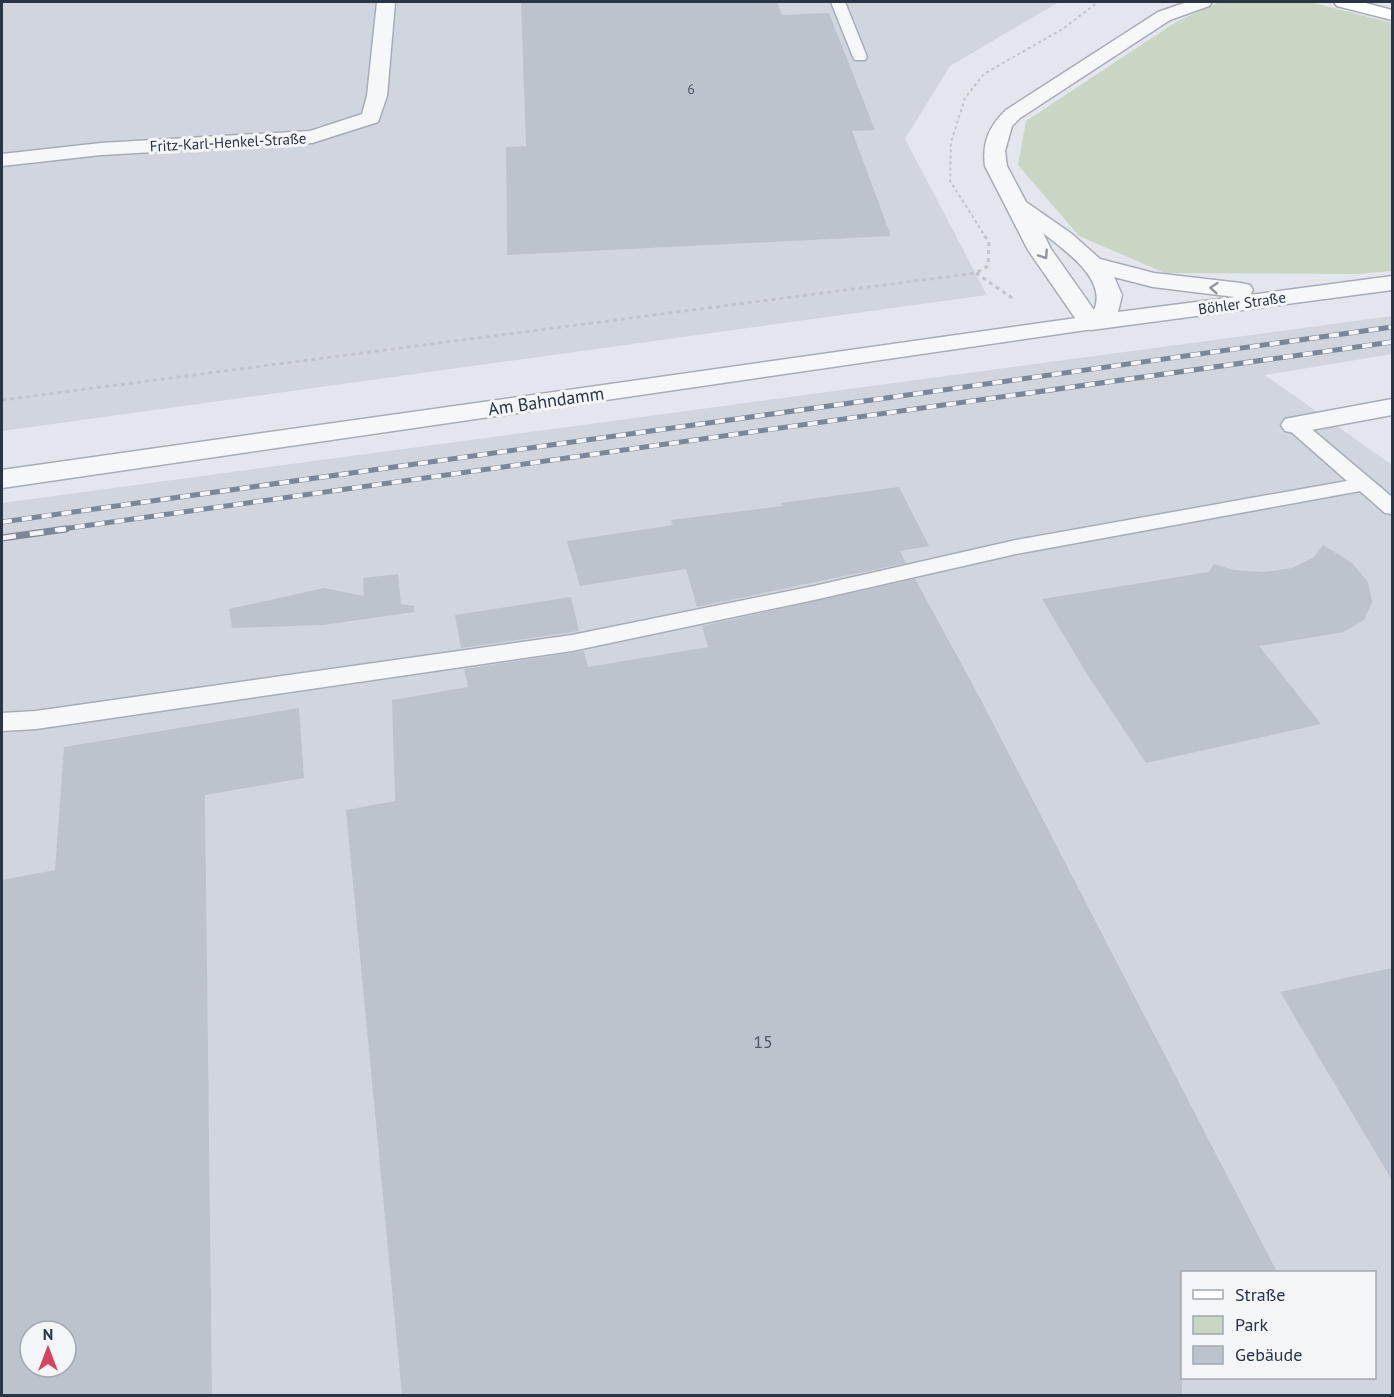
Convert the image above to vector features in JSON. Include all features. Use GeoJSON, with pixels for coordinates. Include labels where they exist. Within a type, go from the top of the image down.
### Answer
{"type":"FeatureCollection","features":[{"type":"Feature","properties":{"kind":"main road"},"geometry":{"type":"LineString","coordinates":[[1343,2],[1392,15]]}},
{"type":"Feature","properties":{"kind":"street","name":"Fritz-Karl-Henkel-Straße"},"geometry":{"type":"LineString","coordinates":[[2,160],[100,149],[312,137],[371,118],[377,96],[386,2]]}},
{"type":"Feature","properties":{"kind":"street"},"geometry":{"type":"LineString","coordinates":[[1017,203],[1093,264],[1104,278],[1110,297],[1108,310],[1091,323],[1040,250],[1017,203],[1001,179],[994,151],[1003,124],[1013,114],[1169,9],[1203,2]]}},
{"type":"Feature","properties":{"kind":"street"},"geometry":{"type":"LineString","coordinates":[[1093,264],[1175,284],[1251,290],[1335,291]]}},
{"type":"Feature","properties":{"kind":"street","name":"Böhler Straße"},"geometry":{"type":"LineString","coordinates":[[1091,323],[1392,283]]}},
{"type":"Feature","properties":{"kind":"street","name":"Am Bahndamm"},"geometry":{"type":"LineString","coordinates":[[2,479],[1091,323]]}},
{"type":"Feature","properties":{"kind":"street"},"geometry":{"type":"LineString","coordinates":[[1295,425],[1392,407]]}},
{"type":"Feature","properties":{"kind":"lane"},"geometry":{"type":"LineString","coordinates":[[838,2],[860,57]]}},
{"type":"Feature","properties":{"kind":"lane"},"geometry":{"type":"LineString","coordinates":[[1295,425],[1392,508]]}},
{"type":"Feature","properties":{"kind":"lane"},"geometry":{"type":"LineString","coordinates":[[2,722],[36,720],[572,643],[814,593],[1016,547],[1364,484]]}},
{"type":"Feature","properties":{"kind":"path"},"geometry":{"type":"LineString","coordinates":[[2,400],[976,273],[988,266]]}},
{"type":"Feature","properties":{"kind":"shaded area"},"geometry":{"type":"Polygon","coordinates":[[[2,2],[1059,2],[950,66],[905,139],[987,295],[2,431],[2,2]]]}},
{"type":"Feature","properties":{"kind":"shaded area"},"geometry":{"type":"Polygon","coordinates":[[[1392,316],[1392,354],[1265,375],[1392,465],[1392,1395],[2,1395],[2,503],[1392,316]]]}},
{"type":"Feature","properties":{"kind":"green space"},"geometry":{"type":"Polygon","coordinates":[[[1219,2],[1310,2],[1392,23],[1392,271],[1358,274],[1165,273],[1079,236],[1018,165],[1026,121],[1176,22],[1219,2]]]}},
{"type":"Feature","properties":{"kind":"building"},"geometry":{"type":"Polygon","coordinates":[[[521,2],[777,2],[782,15],[829,13],[875,130],[852,131],[891,236],[507,255],[506,147],[526,146],[521,2]]]}},
{"type":"Feature","properties":{"kind":"building"},"geometry":{"type":"Polygon","coordinates":[[[899,487],[929,546],[900,551],[906,563],[697,607],[686,569],[580,586],[567,541],[673,525],[671,520],[782,506],[781,503],[899,487]]]}},
{"type":"Feature","properties":{"kind":"building"},"geometry":{"type":"Polygon","coordinates":[[[1323,545],[1352,563],[1368,582],[1372,602],[1364,620],[1344,632],[1259,646],[1321,724],[1146,763],[1087,674],[1042,599],[1209,572],[1214,564],[1234,570],[1265,572],[1292,568],[1314,557],[1323,545]]]}},
{"type":"Feature","properties":{"kind":"building"},"geometry":{"type":"Polygon","coordinates":[[[398,574],[401,604],[414,606],[414,612],[323,625],[232,628],[229,609],[324,588],[364,596],[363,578],[398,574]]]}},
{"type":"Feature","properties":{"kind":"building"},"geometry":{"type":"Polygon","coordinates":[[[915,579],[980,698],[1276,1271],[1181,1271],[1182,1395],[402,1395],[346,810],[395,801],[392,700],[468,687],[464,669],[584,651],[588,667],[708,647],[702,626],[915,579]]]}},
{"type":"Feature","properties":{"kind":"building"},"geometry":{"type":"Polygon","coordinates":[[[571,597],[579,631],[461,648],[455,615],[571,597]]]}},
{"type":"Feature","properties":{"kind":"building"},"geometry":{"type":"Polygon","coordinates":[[[299,708],[304,778],[205,795],[212,1395],[2,1395],[2,880],[55,870],[64,747],[299,708]]]}},
{"type":"Feature","properties":{"kind":"building"},"geometry":{"type":"Polygon","coordinates":[[[1392,968],[1392,1180],[1280,992],[1392,968]]]}},
{"type":"Feature","properties":{"kind":"railway"},"geometry":{"type":"LineString","coordinates":[[2,522],[1392,327]]}},
{"type":"Feature","properties":{"kind":"railway"},"geometry":{"type":"LineString","coordinates":[[55,530],[1392,342]]}},
{"type":"Feature","properties":{"kind":"railway"},"geometry":{"type":"LineString","coordinates":[[2,538],[66,529]]}}]}
